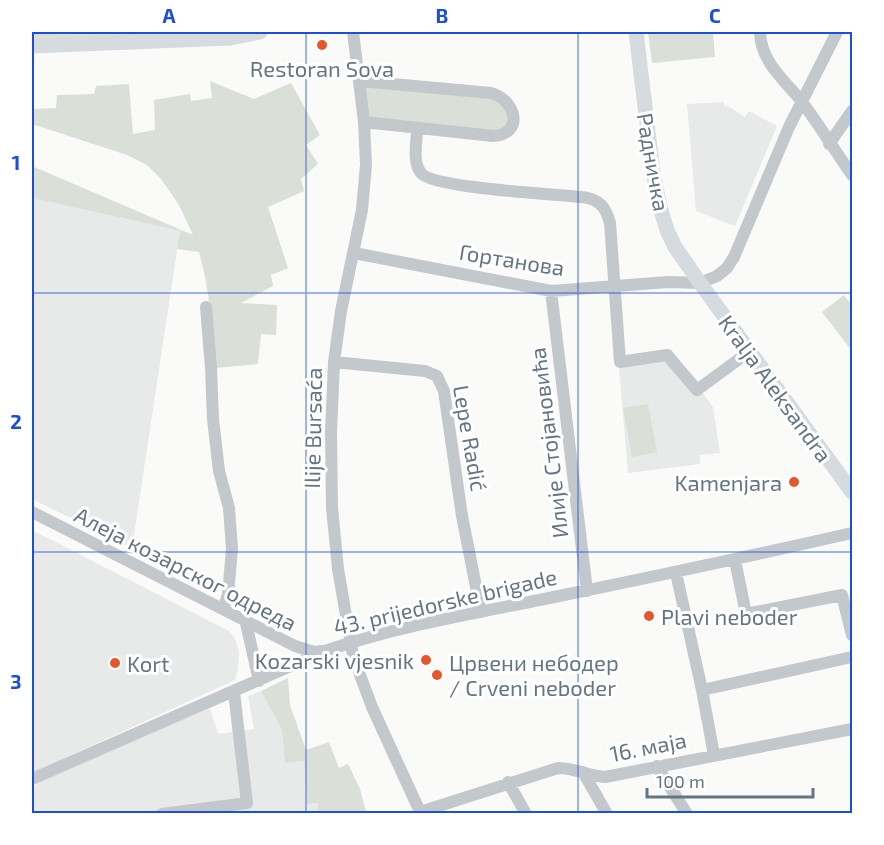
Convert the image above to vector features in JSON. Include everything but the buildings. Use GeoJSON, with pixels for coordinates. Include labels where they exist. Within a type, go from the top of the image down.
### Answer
{"type":"FeatureCollection","features":[{"type":"Feature","properties":{"kind":"main road"},"geometry":{"type":"LineString","coordinates":[[32,46],[230,38],[260,32]]}},
{"type":"Feature","properties":{"kind":"main road","name":"Радничка"},"geometry":{"type":"LineString","coordinates":[[636,32],[653,173],[660,207],[675,247],[700,283]]}},
{"type":"Feature","properties":{"kind":"main road","name":"Kralja Aleksandra"},"geometry":{"type":"LineString","coordinates":[[700,283],[852,492]]}},
{"type":"Feature","properties":{"kind":"street","name":"Ilije Bursaća"},"geometry":{"type":"LineString","coordinates":[[353,32],[360,81],[366,165],[362,210],[341,311],[334,362],[331,432],[332,508],[338,569],[353,656],[372,707],[421,813]]}},
{"type":"Feature","properties":{"kind":"street"},"geometry":{"type":"LineString","coordinates":[[760,32],[763,51],[772,68],[802,102],[852,175]]}},
{"type":"Feature","properties":{"kind":"street"},"geometry":{"type":"LineString","coordinates":[[700,283],[717,276],[727,268],[734,257],[770,170],[837,32]]}},
{"type":"Feature","properties":{"kind":"street"},"geometry":{"type":"LineString","coordinates":[[360,81],[491,93],[507,100],[513,113],[510,130],[504,135],[493,136],[364,122]]}},
{"type":"Feature","properties":{"kind":"street"},"geometry":{"type":"LineString","coordinates":[[829,144],[852,111]]}},
{"type":"Feature","properties":{"kind":"street"},"geometry":{"type":"LineString","coordinates":[[417,128],[416,162],[419,171],[426,177],[437,181],[502,190],[588,198],[601,203],[610,223],[620,362],[667,355],[697,390],[750,351]]}},
{"type":"Feature","properties":{"kind":"street","name":"Гортанова"},"geometry":{"type":"LineString","coordinates":[[354,253],[551,291],[668,282],[700,283]]}},
{"type":"Feature","properties":{"kind":"street","name":"Илије Стојановића"},"geometry":{"type":"LineString","coordinates":[[551,291],[587,591]]}},
{"type":"Feature","properties":{"kind":"street"},"geometry":{"type":"LineString","coordinates":[[206,307],[213,419],[219,471],[229,508],[232,549],[228,595],[223,609]]}},
{"type":"Feature","properties":{"kind":"street","name":"Lepe Radić"},"geometry":{"type":"LineString","coordinates":[[334,362],[425,371],[434,373],[441,381],[448,411],[462,516],[481,612]]}},
{"type":"Feature","properties":{"kind":"street","name":"Алеја козарског одреда"},"geometry":{"type":"LineString","coordinates":[[32,512],[223,609],[246,623],[295,646],[314,652],[325,651]]}},
{"type":"Feature","properties":{"kind":"street","name":"43. prijedorske brigade"},"geometry":{"type":"LineString","coordinates":[[32,779],[325,651],[351,642],[852,533]]}},
{"type":"Feature","properties":{"kind":"street"},"geometry":{"type":"LineString","coordinates":[[735,560],[746,614],[842,595],[852,635]]}},
{"type":"Feature","properties":{"kind":"street"},"geometry":{"type":"LineString","coordinates":[[676,573],[714,755]]}},
{"type":"Feature","properties":{"kind":"street"},"geometry":{"type":"LineString","coordinates":[[246,623],[259,681]]}},
{"type":"Feature","properties":{"kind":"street"},"geometry":{"type":"LineString","coordinates":[[702,690],[852,657]]}},
{"type":"Feature","properties":{"kind":"street"},"geometry":{"type":"LineString","coordinates":[[162,813],[248,808],[234,692]]}},
{"type":"Feature","properties":{"kind":"street","name":"16. маја"},"geometry":{"type":"LineString","coordinates":[[421,813],[508,782],[558,768],[576,769],[605,777],[852,729]]}},
{"type":"Feature","properties":{"kind":"street"},"geometry":{"type":"LineString","coordinates":[[657,766],[687,813]]}},
{"type":"Feature","properties":{"kind":"street"},"geometry":{"type":"LineString","coordinates":[[583,772],[607,813]]}},
{"type":"Feature","properties":{"kind":"street"},"geometry":{"type":"LineString","coordinates":[[508,782],[526,813]]}},
{"type":"Feature","properties":{"kind":"shaded area"},"geometry":{"type":"Polygon","coordinates":[[[32,32],[226,32],[32,39],[32,32]]]}},
{"type":"Feature","properties":{"kind":"shaded area"},"geometry":{"type":"Polygon","coordinates":[[[648,32],[713,32],[715,57],[652,63],[648,32]]]}},
{"type":"Feature","properties":{"kind":"shaded area"},"geometry":{"type":"Polygon","coordinates":[[[210,81],[254,99],[291,83],[320,135],[306,145],[318,164],[301,179],[304,191],[268,207],[288,268],[271,275],[273,286],[241,303],[277,305],[276,335],[261,334],[258,364],[216,368],[203,266],[199,252],[177,249],[180,231],[32,198],[32,166],[193,235],[179,205],[161,179],[147,165],[127,155],[32,124],[32,109],[56,108],[57,95],[94,94],[96,86],[129,84],[133,134],[155,130],[154,100],[190,94],[191,101],[212,98],[210,81]]]}},
{"type":"Feature","properties":{"kind":"shaded area"},"geometry":{"type":"Polygon","coordinates":[[[365,86],[495,97],[504,103],[510,122],[503,132],[367,117],[365,86]]]}},
{"type":"Feature","properties":{"kind":"shaded area"},"geometry":{"type":"Polygon","coordinates":[[[724,102],[725,107],[728,106],[745,117],[749,111],[777,126],[735,226],[696,211],[687,104],[724,102]]]}},
{"type":"Feature","properties":{"kind":"shaded area"},"geometry":{"type":"Polygon","coordinates":[[[32,198],[180,231],[132,548],[32,499],[32,198]]]}},
{"type":"Feature","properties":{"kind":"shaded area"},"geometry":{"type":"Polygon","coordinates":[[[844,295],[852,305],[852,351],[822,312],[844,295]]]}},
{"type":"Feature","properties":{"kind":"shaded area"},"geometry":{"type":"Polygon","coordinates":[[[671,349],[713,407],[720,453],[700,455],[700,464],[628,473],[618,356],[671,349]]]}},
{"type":"Feature","properties":{"kind":"shaded area"},"geometry":{"type":"Polygon","coordinates":[[[648,404],[657,452],[632,457],[623,408],[648,404]]]}},
{"type":"Feature","properties":{"kind":"shaded area"},"geometry":{"type":"Polygon","coordinates":[[[32,530],[229,631],[235,638],[239,652],[235,680],[32,773],[32,530]]]}},
{"type":"Feature","properties":{"kind":"shaded area"},"geometry":{"type":"Polygon","coordinates":[[[288,678],[290,705],[306,750],[329,742],[339,768],[348,764],[360,789],[366,812],[318,813],[318,803],[307,804],[304,761],[285,763],[282,730],[261,691],[288,678]]]}},
{"type":"Feature","properties":{"kind":"shaded area"},"geometry":{"type":"Polygon","coordinates":[[[261,691],[282,730],[285,762],[304,761],[307,804],[318,803],[318,814],[32,814],[32,791],[39,782],[210,708],[218,734],[254,729],[248,696],[261,691]]]}},
{"type":"Feature","properties":{"kind":"place","name":"Restoran Sova"},"geometry":{"type":"Point","coordinates":[322,45]}},
{"type":"Feature","properties":{"kind":"place","name":"Kamenjara"},"geometry":{"type":"Point","coordinates":[794,482]}},
{"type":"Feature","properties":{"kind":"place","name":"Plavi neboder"},"geometry":{"type":"Point","coordinates":[649,616]}},
{"type":"Feature","properties":{"kind":"place","name":"Kozarski vjesnik"},"geometry":{"type":"Point","coordinates":[426,660]}},
{"type":"Feature","properties":{"kind":"place","name":"Kort"},"geometry":{"type":"Point","coordinates":[115,663]}},
{"type":"Feature","properties":{"kind":"place","name":"Црвени небодер / Crveni neboder"},"geometry":{"type":"Point","coordinates":[437,675]}}]}
